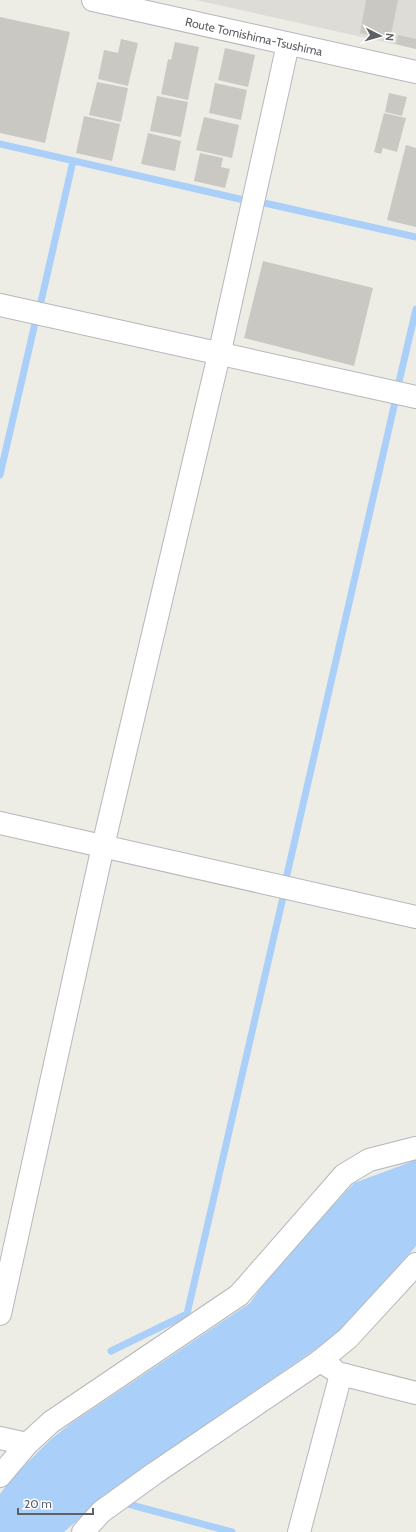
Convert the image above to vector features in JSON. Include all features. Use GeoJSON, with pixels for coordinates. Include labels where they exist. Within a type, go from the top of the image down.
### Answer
{"type":"FeatureCollection","features":[{"type":"Feature","properties":{"kind":"street","name":"Route Tomishima-Tsushima"},"geometry":{"type":"LineString","coordinates":[[93,0],[416,72]]}},
{"type":"Feature","properties":{"kind":"street"},"geometry":{"type":"LineString","coordinates":[[0,1314],[103,846],[219,353],[288,44]]}},
{"type":"Feature","properties":{"kind":"street"},"geometry":{"type":"LineString","coordinates":[[0,305],[416,397]]}},
{"type":"Feature","properties":{"kind":"street"},"geometry":{"type":"LineString","coordinates":[[0,823],[416,916]]}},
{"type":"Feature","properties":{"kind":"street"},"geometry":{"type":"LineString","coordinates":[[0,1476],[27,1444],[51,1422],[239,1295],[344,1175],[369,1160],[416,1148]]}},
{"type":"Feature","properties":{"kind":"street"},"geometry":{"type":"LineString","coordinates":[[83,1532],[101,1512],[155,1473],[320,1361],[348,1338],[416,1264]]}},
{"type":"Feature","properties":{"kind":"street"},"geometry":{"type":"LineString","coordinates":[[320,1361],[341,1374],[416,1393]]}},
{"type":"Feature","properties":{"kind":"street"},"geometry":{"type":"LineString","coordinates":[[299,1532],[341,1374]]}},
{"type":"Feature","properties":{"kind":"street"},"geometry":{"type":"LineString","coordinates":[[0,1438],[27,1444]]}},
{"type":"Feature","properties":{"kind":"shaded area"},"geometry":{"type":"Polygon","coordinates":[[[196,0],[416,0],[416,49],[196,0]]]}},
{"type":"Feature","properties":{"kind":"water"},"geometry":{"type":"Polygon","coordinates":[[[416,1160],[416,1246],[346,1328],[169,1450],[104,1497],[64,1532],[0,1532],[0,1494],[12,1478],[50,1440],[70,1424],[250,1303],[281,1261],[354,1183],[416,1160]]]}},
{"type":"Feature","properties":{"kind":"building"},"geometry":{"type":"Polygon","coordinates":[[[366,0],[398,0],[390,39],[360,33],[366,0]]]}},
{"type":"Feature","properties":{"kind":"building"},"geometry":{"type":"Polygon","coordinates":[[[0,17],[70,32],[45,143],[0,133],[0,17]]]}},
{"type":"Feature","properties":{"kind":"building"},"geometry":{"type":"Polygon","coordinates":[[[398,35],[416,39],[416,49],[396,44],[398,35]]]}},
{"type":"Feature","properties":{"kind":"building"},"geometry":{"type":"Polygon","coordinates":[[[121,39],[138,43],[128,86],[98,79],[104,50],[118,53],[121,39]]]}},
{"type":"Feature","properties":{"kind":"building"},"geometry":{"type":"Polygon","coordinates":[[[175,42],[199,47],[188,100],[161,94],[168,59],[171,60],[175,42]]]}},
{"type":"Feature","properties":{"kind":"building"},"geometry":{"type":"Polygon","coordinates":[[[225,48],[255,55],[248,87],[218,80],[225,48]]]}},
{"type":"Feature","properties":{"kind":"building"},"geometry":{"type":"Polygon","coordinates":[[[97,82],[128,88],[121,122],[89,115],[97,82]]]}},
{"type":"Feature","properties":{"kind":"building"},"geometry":{"type":"Polygon","coordinates":[[[215,83],[247,90],[241,120],[209,113],[215,83]]]}},
{"type":"Feature","properties":{"kind":"building"},"geometry":{"type":"Polygon","coordinates":[[[389,93],[407,97],[402,116],[385,112],[389,93]]]}},
{"type":"Feature","properties":{"kind":"building"},"geometry":{"type":"Polygon","coordinates":[[[157,96],[188,102],[181,137],[150,131],[157,96]]]}},
{"type":"Feature","properties":{"kind":"building"},"geometry":{"type":"Polygon","coordinates":[[[384,113],[406,118],[397,152],[383,148],[381,154],[374,152],[384,113]]]}},
{"type":"Feature","properties":{"kind":"building"},"geometry":{"type":"Polygon","coordinates":[[[84,116],[120,124],[112,161],[76,153],[84,116]]]}},
{"type":"Feature","properties":{"kind":"building"},"geometry":{"type":"Polygon","coordinates":[[[204,117],[239,125],[232,158],[196,150],[204,117]]]}},
{"type":"Feature","properties":{"kind":"building"},"geometry":{"type":"Polygon","coordinates":[[[148,133],[181,141],[175,171],[141,164],[148,133]]]}},
{"type":"Feature","properties":{"kind":"building"},"geometry":{"type":"Polygon","coordinates":[[[406,145],[416,148],[416,227],[387,220],[406,145]]]}},
{"type":"Feature","properties":{"kind":"building"},"geometry":{"type":"Polygon","coordinates":[[[200,153],[223,158],[221,167],[230,169],[225,188],[194,181],[200,153]]]}},
{"type":"Feature","properties":{"kind":"building"},"geometry":{"type":"Polygon","coordinates":[[[263,261],[373,288],[354,366],[244,338],[263,261]]]}},
{"type":"Feature","properties":{"kind":"waterway"},"geometry":{"type":"LineString","coordinates":[[0,144],[244,200]]}},
{"type":"Feature","properties":{"kind":"waterway"},"geometry":{"type":"LineString","coordinates":[[40,306],[73,161]]}},
{"type":"Feature","properties":{"kind":"waterway"},"geometry":{"type":"LineString","coordinates":[[260,202],[416,237]]}},
{"type":"Feature","properties":{"kind":"waterway"},"geometry":{"type":"LineString","coordinates":[[398,386],[416,309]]}},
{"type":"Feature","properties":{"kind":"waterway"},"geometry":{"type":"LineString","coordinates":[[0,475],[36,319]]}},
{"type":"Feature","properties":{"kind":"waterway"},"geometry":{"type":"LineString","coordinates":[[286,879],[395,402]]}},
{"type":"Feature","properties":{"kind":"waterway"},"geometry":{"type":"LineString","coordinates":[[111,1351],[187,1314],[284,893]]}},
{"type":"Feature","properties":{"kind":"waterway"},"geometry":{"type":"LineString","coordinates":[[124,1503],[232,1532]]}}]}
